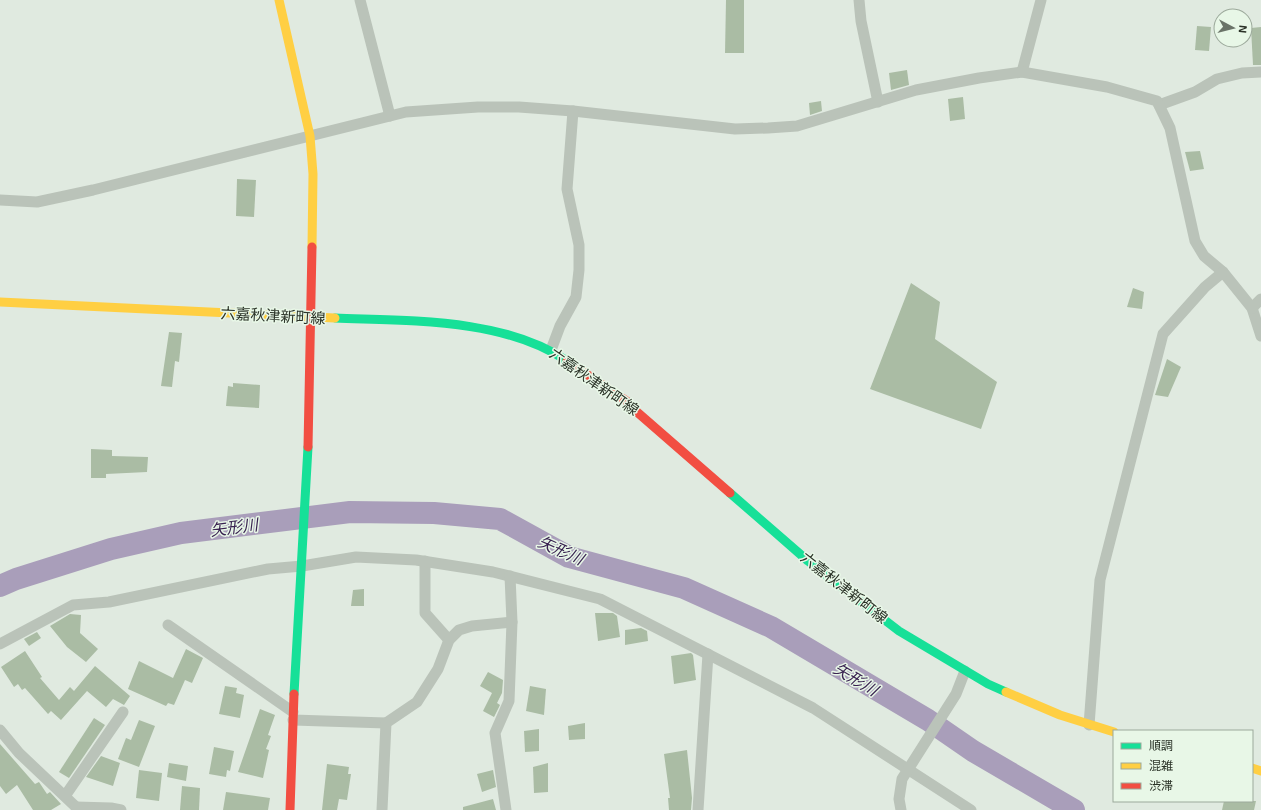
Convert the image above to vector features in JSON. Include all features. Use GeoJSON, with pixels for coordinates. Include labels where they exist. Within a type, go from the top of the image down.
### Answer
{"type":"FeatureCollection","features":[{"type":"Feature","properties":{"kind":"main road"},"geometry":{"type":"LineString","coordinates":[[279,0],[310,136],[314,174],[308,458],[293,716],[290,810]]}},
{"type":"Feature","properties":{"kind":"main road","name":"六嘉秋津新町線"},"geometry":{"type":"LineString","coordinates":[[0,302],[311,318],[428,322],[492,331],[522,338],[551,350],[628,402],[808,561],[899,631],[988,684],[1060,715],[1113,732]]}},
{"type":"Feature","properties":{"kind":"street"},"geometry":{"type":"LineString","coordinates":[[360,0],[390,116]]}},
{"type":"Feature","properties":{"kind":"street"},"geometry":{"type":"LineString","coordinates":[[858,0],[860,21],[878,102]]}},
{"type":"Feature","properties":{"kind":"street"},"geometry":{"type":"LineString","coordinates":[[1022,72],[1040,0]]}},
{"type":"Feature","properties":{"kind":"street"},"geometry":{"type":"LineString","coordinates":[[0,200],[37,202],[93,190],[406,112],[478,107],[519,108],[573,111],[735,129],[768,128],[797,126],[916,90],[978,78],[1022,72],[1107,87],[1157,101],[1170,128],[1195,241],[1204,256],[1223,272],[1252,308],[1261,336]]}},
{"type":"Feature","properties":{"kind":"street"},"geometry":{"type":"LineString","coordinates":[[1159,105],[1195,92],[1217,79],[1242,73],[1261,72]]}},
{"type":"Feature","properties":{"kind":"street"},"geometry":{"type":"LineString","coordinates":[[551,350],[560,326],[576,297],[578,277],[579,245],[566,189],[573,111]]}},
{"type":"Feature","properties":{"kind":"street"},"geometry":{"type":"LineString","coordinates":[[1089,725],[1100,580],[1163,334],[1205,287],[1223,272]]}},
{"type":"Feature","properties":{"kind":"street"},"geometry":{"type":"LineString","coordinates":[[1252,308],[1261,298]]}},
{"type":"Feature","properties":{"kind":"street"},"geometry":{"type":"LineString","coordinates":[[0,644],[73,605],[109,602],[268,569],[302,566],[356,557],[425,561],[510,576],[600,599],[813,708],[910,769],[971,810]]}},
{"type":"Feature","properties":{"kind":"street"},"geometry":{"type":"LineString","coordinates":[[425,561],[424,613],[449,640]]}},
{"type":"Feature","properties":{"kind":"street"},"geometry":{"type":"LineString","coordinates":[[506,810],[495,733],[509,701],[512,622],[510,576]]}},
{"type":"Feature","properties":{"kind":"street"},"geometry":{"type":"LineString","coordinates":[[168,625],[293,716],[386,723],[417,702],[438,669],[449,640],[459,630],[472,626],[512,622]]}},
{"type":"Feature","properties":{"kind":"street"},"geometry":{"type":"LineString","coordinates":[[698,810],[708,654]]}},
{"type":"Feature","properties":{"kind":"street"},"geometry":{"type":"LineString","coordinates":[[901,810],[899,799],[902,780],[956,694],[965,671]]}},
{"type":"Feature","properties":{"kind":"street"},"geometry":{"type":"LineString","coordinates":[[65,796],[123,712]]}},
{"type":"Feature","properties":{"kind":"street"},"geometry":{"type":"LineString","coordinates":[[382,810],[386,723]]}},
{"type":"Feature","properties":{"kind":"street"},"geometry":{"type":"LineString","coordinates":[[0,730],[19,753],[76,808],[111,808],[121,810]]}},
{"type":"Feature","properties":{"kind":"building"},"geometry":{"type":"Polygon","coordinates":[[[726,0],[744,0],[744,53],[725,53],[726,0]]]}},
{"type":"Feature","properties":{"kind":"building"},"geometry":{"type":"Polygon","coordinates":[[[1197,26],[1211,27],[1209,51],[1195,50],[1197,26]]]}},
{"type":"Feature","properties":{"kind":"building"},"geometry":{"type":"Polygon","coordinates":[[[1261,27],[1261,65],[1253,65],[1253,28],[1261,27]]]}},
{"type":"Feature","properties":{"kind":"building"},"geometry":{"type":"Polygon","coordinates":[[[907,70],[909,85],[891,90],[889,73],[907,70]]]}},
{"type":"Feature","properties":{"kind":"building"},"geometry":{"type":"Polygon","coordinates":[[[963,97],[965,119],[950,121],[948,99],[963,97]]]}},
{"type":"Feature","properties":{"kind":"building"},"geometry":{"type":"Polygon","coordinates":[[[821,101],[822,111],[810,115],[809,103],[821,101]]]}},
{"type":"Feature","properties":{"kind":"building"},"geometry":{"type":"Polygon","coordinates":[[[1200,151],[1204,169],[1190,171],[1185,152],[1200,151]]]}},
{"type":"Feature","properties":{"kind":"building"},"geometry":{"type":"Polygon","coordinates":[[[237,179],[256,180],[254,217],[236,216],[237,179]]]}},
{"type":"Feature","properties":{"kind":"building"},"geometry":{"type":"Polygon","coordinates":[[[911,283],[940,302],[935,339],[997,382],[981,429],[870,389],[911,283]]]}},
{"type":"Feature","properties":{"kind":"building"},"geometry":{"type":"Polygon","coordinates":[[[1133,288],[1144,292],[1142,309],[1127,307],[1133,288]]]}},
{"type":"Feature","properties":{"kind":"building"},"geometry":{"type":"Polygon","coordinates":[[[169,332],[182,333],[179,362],[175,361],[172,387],[161,386],[169,332]]]}},
{"type":"Feature","properties":{"kind":"building"},"geometry":{"type":"Polygon","coordinates":[[[1167,359],[1181,367],[1168,397],[1155,395],[1167,359]]]}},
{"type":"Feature","properties":{"kind":"building"},"geometry":{"type":"Polygon","coordinates":[[[233,383],[260,385],[259,408],[226,406],[228,386],[233,387],[233,383]]]}},
{"type":"Feature","properties":{"kind":"building"},"geometry":{"type":"Polygon","coordinates":[[[91,449],[112,450],[112,456],[148,457],[147,472],[106,474],[106,478],[91,478],[91,449]]]}},
{"type":"Feature","properties":{"kind":"building"},"geometry":{"type":"Polygon","coordinates":[[[364,589],[364,606],[351,606],[353,590],[364,589]]]}},
{"type":"Feature","properties":{"kind":"building"},"geometry":{"type":"Polygon","coordinates":[[[595,613],[613,613],[617,616],[620,637],[598,641],[595,613]]]}},
{"type":"Feature","properties":{"kind":"building"},"geometry":{"type":"Polygon","coordinates":[[[70,614],[81,615],[80,633],[98,649],[86,662],[67,647],[50,626],[70,614]]]}},
{"type":"Feature","properties":{"kind":"building"},"geometry":{"type":"Polygon","coordinates":[[[641,628],[647,631],[648,641],[625,645],[625,630],[641,628]]]}},
{"type":"Feature","properties":{"kind":"building"},"geometry":{"type":"Polygon","coordinates":[[[37,632],[41,638],[29,646],[24,639],[37,632]]]}},
{"type":"Feature","properties":{"kind":"building"},"geometry":{"type":"Polygon","coordinates":[[[186,649],[203,658],[192,683],[185,680],[174,705],[168,703],[166,706],[128,689],[139,661],[173,678],[186,649]]]}},
{"type":"Feature","properties":{"kind":"building"},"geometry":{"type":"Polygon","coordinates":[[[25,651],[42,677],[40,678],[59,700],[70,687],[74,691],[95,666],[130,696],[124,705],[113,699],[106,707],[87,691],[61,720],[51,711],[48,714],[25,688],[22,690],[18,684],[14,687],[1,667],[25,651]]]}},
{"type":"Feature","properties":{"kind":"building"},"geometry":{"type":"Polygon","coordinates":[[[691,653],[693,655],[696,680],[674,684],[671,656],[691,653]]]}},
{"type":"Feature","properties":{"kind":"building"},"geometry":{"type":"Polygon","coordinates":[[[488,672],[503,680],[502,693],[497,703],[500,705],[494,717],[483,711],[492,693],[480,686],[488,672]]]}},
{"type":"Feature","properties":{"kind":"building"},"geometry":{"type":"Polygon","coordinates":[[[225,686],[237,688],[236,693],[244,695],[240,718],[219,714],[225,686]]]}},
{"type":"Feature","properties":{"kind":"building"},"geometry":{"type":"Polygon","coordinates":[[[530,686],[546,689],[544,715],[526,711],[530,686]]]}},
{"type":"Feature","properties":{"kind":"building"},"geometry":{"type":"Polygon","coordinates":[[[260,709],[275,715],[268,735],[271,736],[266,749],[269,750],[263,778],[238,772],[260,709]]]}},
{"type":"Feature","properties":{"kind":"building"},"geometry":{"type":"Polygon","coordinates":[[[94,718],[105,725],[69,778],[59,772],[94,718]]]}},
{"type":"Feature","properties":{"kind":"building"},"geometry":{"type":"Polygon","coordinates":[[[139,720],[155,726],[139,767],[118,759],[126,738],[131,740],[139,720]]]}},
{"type":"Feature","properties":{"kind":"building"},"geometry":{"type":"Polygon","coordinates":[[[585,723],[585,739],[569,740],[568,726],[585,723]]]}},
{"type":"Feature","properties":{"kind":"building"},"geometry":{"type":"Polygon","coordinates":[[[539,729],[539,751],[525,752],[524,731],[539,729]]]}},
{"type":"Feature","properties":{"kind":"building"},"geometry":{"type":"Polygon","coordinates":[[[0,744],[35,784],[39,782],[47,794],[50,792],[61,804],[51,810],[33,810],[17,785],[6,794],[0,786],[0,744]]]}},
{"type":"Feature","properties":{"kind":"building"},"geometry":{"type":"Polygon","coordinates":[[[214,747],[234,751],[230,771],[227,770],[226,777],[209,774],[214,747]]]}},
{"type":"Feature","properties":{"kind":"building"},"geometry":{"type":"Polygon","coordinates":[[[687,750],[692,798],[691,810],[669,810],[668,798],[670,798],[664,754],[687,750]]]}},
{"type":"Feature","properties":{"kind":"building"},"geometry":{"type":"Polygon","coordinates":[[[101,756],[120,763],[113,786],[86,777],[101,756]]]}},
{"type":"Feature","properties":{"kind":"building"},"geometry":{"type":"Polygon","coordinates":[[[169,763],[188,766],[186,781],[167,777],[169,763]]]}},
{"type":"Feature","properties":{"kind":"building"},"geometry":{"type":"Polygon","coordinates":[[[548,763],[548,792],[534,793],[533,767],[548,763]]]}},
{"type":"Feature","properties":{"kind":"building"},"geometry":{"type":"Polygon","coordinates":[[[327,764],[349,767],[348,774],[351,774],[347,800],[339,799],[337,810],[322,810],[327,764]]]}},
{"type":"Feature","properties":{"kind":"building"},"geometry":{"type":"Polygon","coordinates":[[[139,770],[162,773],[159,801],[136,798],[139,770]]]}},
{"type":"Feature","properties":{"kind":"building"},"geometry":{"type":"Polygon","coordinates":[[[493,770],[496,787],[482,792],[477,774],[493,770]]]}},
{"type":"Feature","properties":{"kind":"building"},"geometry":{"type":"Polygon","coordinates":[[[182,786],[200,788],[199,810],[180,810],[182,786]]]}},
{"type":"Feature","properties":{"kind":"building"},"geometry":{"type":"Polygon","coordinates":[[[226,792],[270,798],[268,810],[223,810],[226,792]]]}},
{"type":"Feature","properties":{"kind":"building"},"geometry":{"type":"Polygon","coordinates":[[[493,799],[496,810],[463,810],[463,807],[493,799]]]}},
{"type":"Feature","properties":{"kind":"building"},"geometry":{"type":"Polygon","coordinates":[[[1256,801],[1254,810],[1222,810],[1224,802],[1256,801]]]}},
{"type":"Feature","properties":{"kind":"waterway","name":"矢形川"},"geometry":{"type":"LineString","coordinates":[[0,586],[16,579],[111,549],[181,533],[350,512],[434,513],[500,519],[569,557],[684,588],[771,627],[928,720],[973,751],[1074,810]]}},
{"type":"Feature","properties":{"kind":"traffic: fast"},"geometry":{"type":"LineString","coordinates":[[335,318],[455,324],[485,329],[515,337],[542,347],[567,361]]}},
{"type":"Feature","properties":{"kind":"traffic: fast"},"geometry":{"type":"LineString","coordinates":[[294,694],[308,447]]}},
{"type":"Feature","properties":{"kind":"traffic: fast"},"geometry":{"type":"LineString","coordinates":[[730,493],[808,561],[899,631],[988,684],[1006,692]]}},
{"type":"Feature","properties":{"kind":"traffic: slow"},"geometry":{"type":"LineString","coordinates":[[279,0],[310,136],[313,174],[312,247]]}},
{"type":"Feature","properties":{"kind":"traffic: slow"},"geometry":{"type":"LineString","coordinates":[[0,302],[335,318]]}},
{"type":"Feature","properties":{"kind":"traffic: slow"},"geometry":{"type":"LineString","coordinates":[[1006,692],[1060,715],[1113,732]]}},
{"type":"Feature","properties":{"kind":"traffic: slow"},"geometry":{"type":"LineString","coordinates":[[1253,768],[1261,771]]}},
{"type":"Feature","properties":{"kind":"traffic: jam"},"geometry":{"type":"LineString","coordinates":[[308,447],[312,247]]}},
{"type":"Feature","properties":{"kind":"traffic: jam"},"geometry":{"type":"LineString","coordinates":[[567,361],[628,402],[637,412],[730,493]]}},
{"type":"Feature","properties":{"kind":"traffic: jam"},"geometry":{"type":"LineString","coordinates":[[290,810],[294,694]]}}]}
